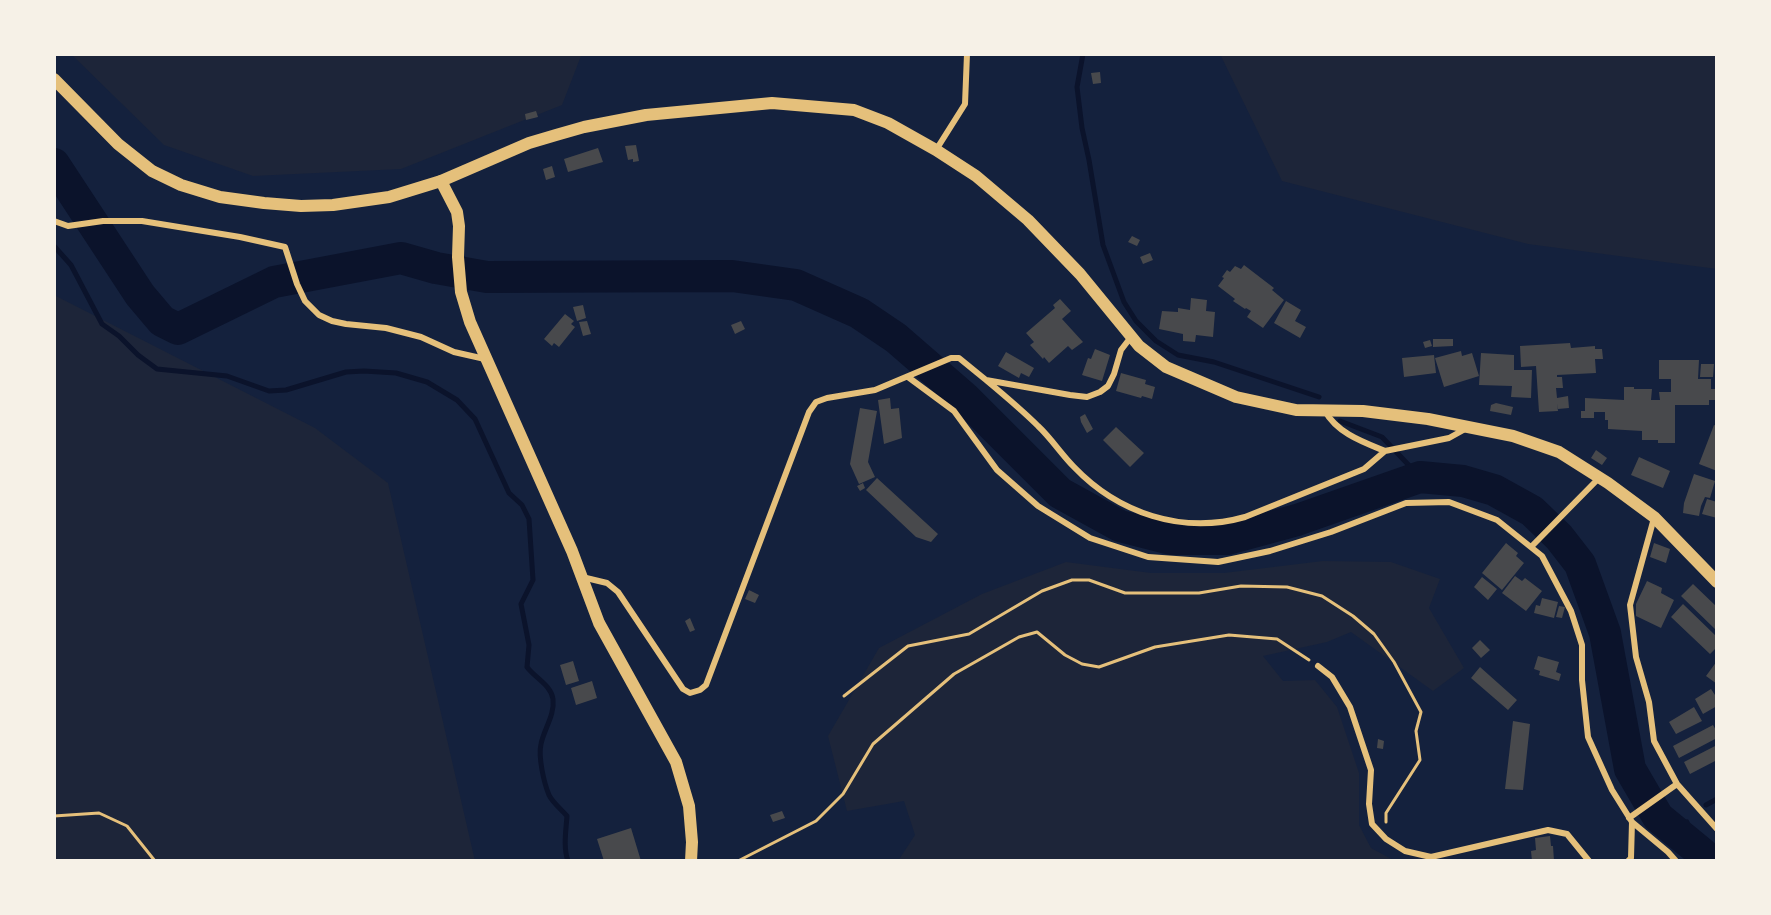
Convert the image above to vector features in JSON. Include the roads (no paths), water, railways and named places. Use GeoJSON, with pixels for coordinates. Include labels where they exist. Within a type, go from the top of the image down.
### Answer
{"type":"FeatureCollection","features":[{"type":"Feature","properties":{"kind":"main road"},"geometry":{"type":"LineString","coordinates":[[54,79],[118,144],[152,171],[181,185],[220,196],[301,206],[333,206],[389,197],[441,181],[529,143],[584,127],[646,115],[772,103],[854,110],[888,123],[976,176],[1028,220],[1080,274],[1139,346],[1166,367],[1236,397],[1296,410],[1363,411],[1428,419],[1513,436],[1558,452],[1654,517],[1717,582]]}},
{"type":"Feature","properties":{"kind":"main road"},"geometry":{"type":"LineString","coordinates":[[441,181],[456,212],[459,226],[458,257],[461,292],[470,322],[572,552],[599,623],[676,762],[689,806],[691,861]]}},
{"type":"Feature","properties":{"kind":"street"},"geometry":{"type":"LineString","coordinates":[[936,150],[966,104],[967,54]]}},
{"type":"Feature","properties":{"kind":"street"},"geometry":{"type":"LineString","coordinates":[[54,221],[68,226],[104,221],[153,222],[285,247],[305,302],[319,315],[332,321],[386,328],[421,337],[454,352],[486,359]]}},
{"type":"Feature","properties":{"kind":"street"},"geometry":{"type":"LineString","coordinates":[[986,380],[1087,397],[1108,386],[1121,350],[1131,337]]}},
{"type":"Feature","properties":{"kind":"street"},"geometry":{"type":"LineString","coordinates":[[582,577],[607,583],[618,592],[683,689],[690,693],[700,690],[706,685],[809,412],[816,402],[875,390],[951,358],[959,358],[1039,427],[1074,468],[1102,492],[1130,509],[1156,518],[1197,523],[1225,523],[1364,469],[1385,451],[1449,438],[1469,427]]}},
{"type":"Feature","properties":{"kind":"street"},"geometry":{"type":"LineString","coordinates":[[908,377],[954,411],[997,470],[1038,506],[1090,538],[1148,557],[1218,562],[1270,551],[1331,532],[1406,503],[1449,502],[1497,520],[1542,556],[1571,611],[1582,645],[1582,680],[1588,737],[1612,790],[1631,820],[1676,861]]}},
{"type":"Feature","properties":{"kind":"street"},"geometry":{"type":"LineString","coordinates":[[1324,411],[1329,419],[1351,437],[1385,451]]}},
{"type":"Feature","properties":{"kind":"street"},"geometry":{"type":"LineString","coordinates":[[1531,547],[1599,478]]}},
{"type":"Feature","properties":{"kind":"street"},"geometry":{"type":"LineString","coordinates":[[1654,517],[1630,605],[1636,657],[1649,702],[1654,741],[1677,784],[1717,829]]}},
{"type":"Feature","properties":{"kind":"street"},"geometry":{"type":"LineString","coordinates":[[1318,666],[1332,676],[1350,707],[1371,770],[1369,804],[1372,824],[1386,839],[1405,851],[1431,857],[1548,830],[1567,834],[1589,861]]}},
{"type":"Feature","properties":{"kind":"street"},"geometry":{"type":"LineString","coordinates":[[1631,820],[1677,784]]}},
{"type":"Feature","properties":{"kind":"street"},"geometry":{"type":"LineString","coordinates":[[1628,861],[1631,858],[1631,820]]}},
{"type":"Feature","properties":{"kind":"waterway"},"geometry":{"type":"LineString","coordinates":[[1083,54],[1077,87],[1103,245],[1124,302],[1136,321],[1156,341],[1178,355],[1214,362],[1319,397]]}},
{"type":"Feature","properties":{"kind":"waterway"},"geometry":{"type":"LineString","coordinates":[[54,164],[140,295],[162,321],[178,329],[274,282],[401,258],[436,268],[487,277],[732,276],[796,285],[859,313],[896,338],[964,397],[1060,493],[1120,526],[1171,539],[1227,539],[1297,520],[1420,477],[1463,481],[1494,490],[1532,511],[1559,537],[1580,564],[1605,633],[1630,769],[1658,817],[1709,861]]}},
{"type":"Feature","properties":{"kind":"waterway"},"geometry":{"type":"LineString","coordinates":[[54,246],[71,265],[102,324],[157,369],[227,376],[269,391],[286,390],[346,372],[396,373],[427,382],[457,400],[475,419],[509,493],[522,505],[529,519],[533,580],[521,604],[529,645],[527,667],[552,694],[552,711],[540,749],[541,763],[549,795],[567,816],[565,845],[568,861]]}},
{"type":"Feature","properties":{"kind":"waterway"},"geometry":{"type":"LineString","coordinates":[[1340,421],[1382,437],[1420,477]]}},
{"type":"Feature","properties":{"kind":"waterway"},"geometry":{"type":"LineString","coordinates":[[1706,805],[1717,799]]}},
{"type":"Feature","properties":{"kind":"waterway"},"geometry":{"type":"LineString","coordinates":[[1676,831],[1687,822]]}}]}
